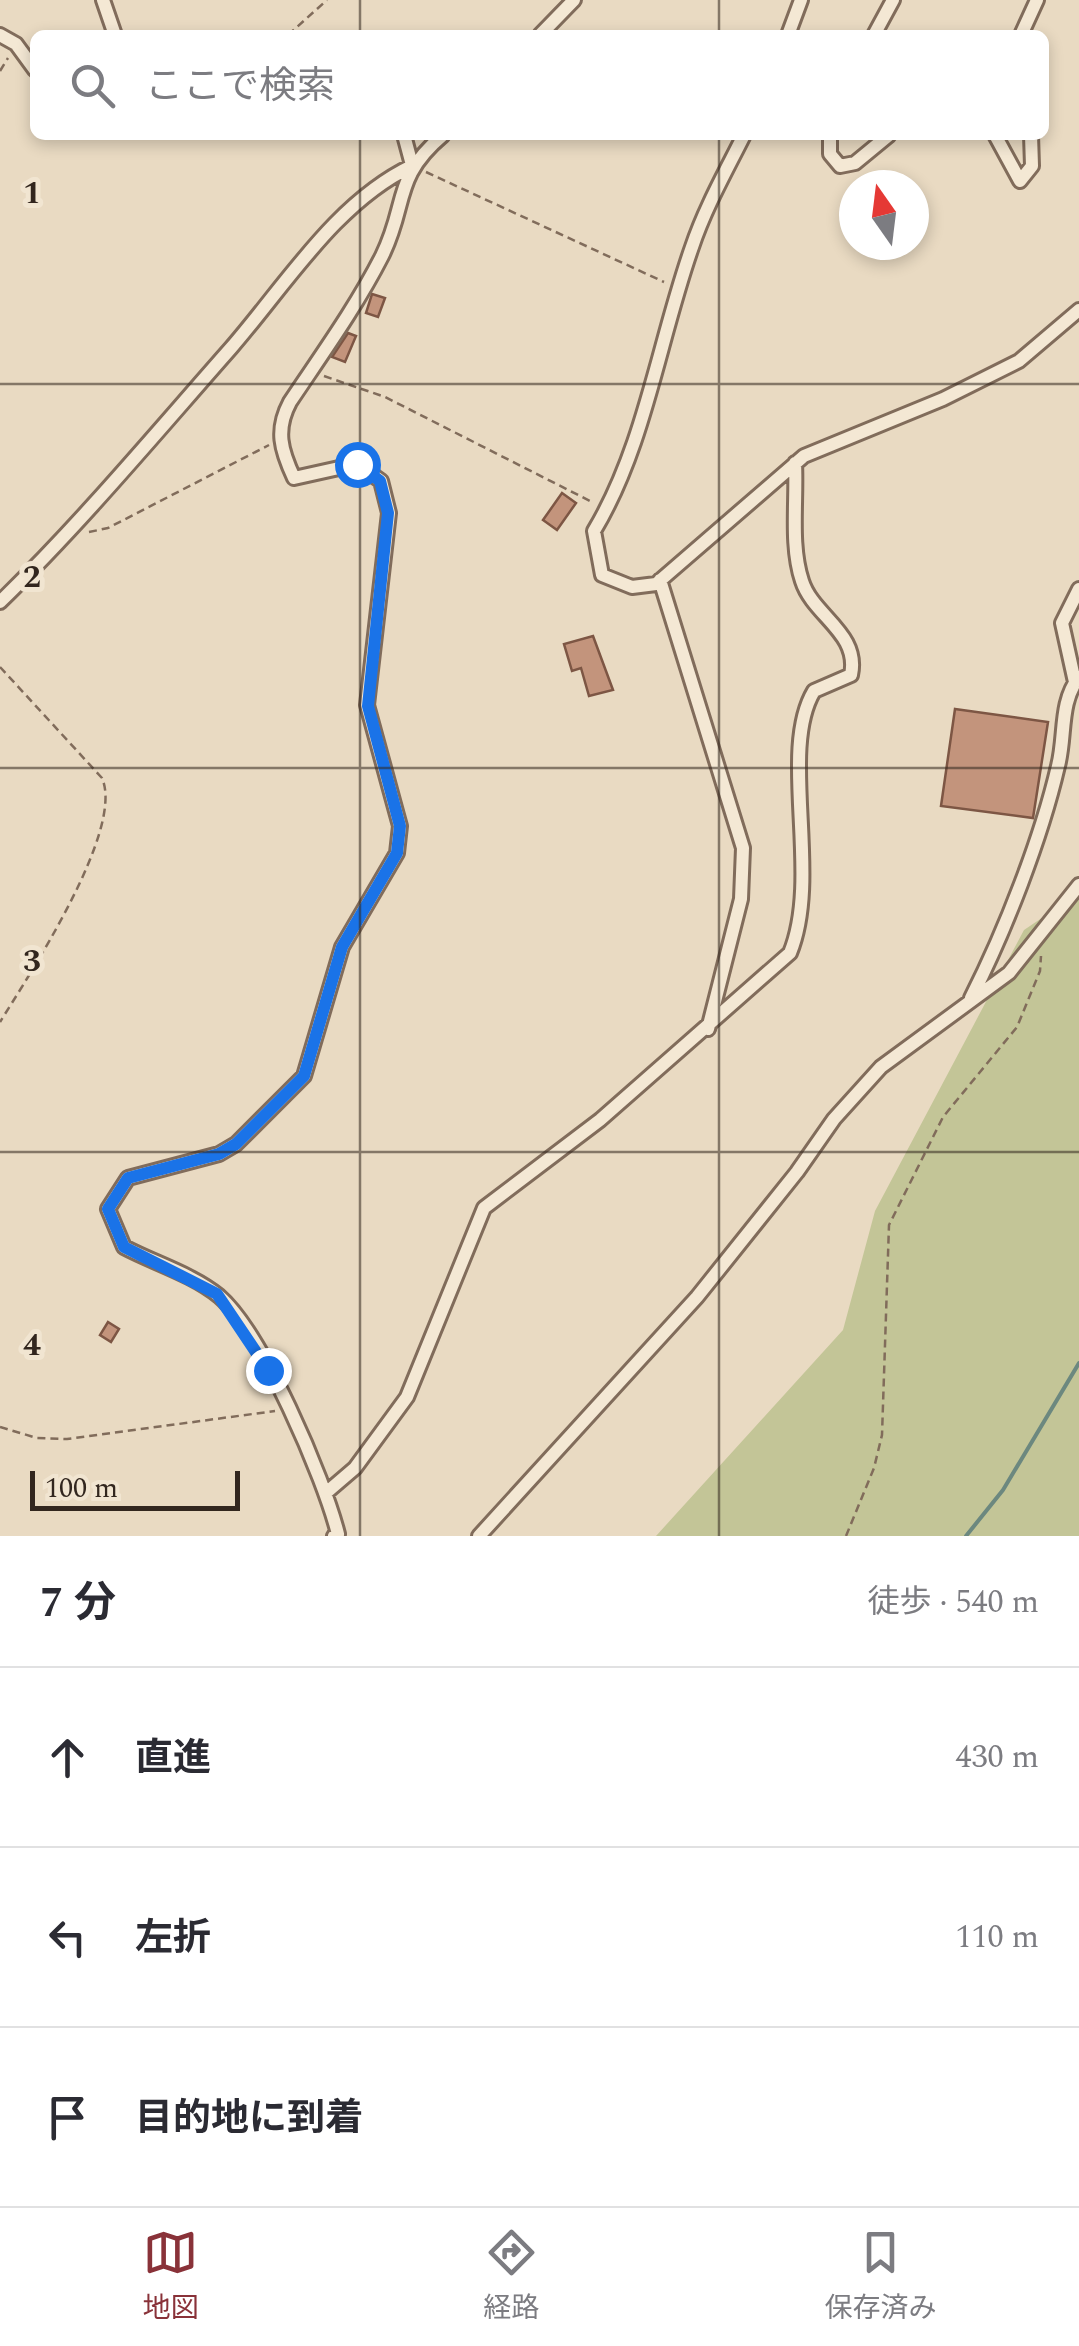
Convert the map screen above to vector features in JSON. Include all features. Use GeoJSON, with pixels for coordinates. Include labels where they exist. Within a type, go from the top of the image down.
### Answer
{"type":"FeatureCollection","features":[{"type":"Feature","properties":{"kind":"street"},"geometry":{"type":"LineString","coordinates":[[103,0],[113,30]]}},
{"type":"Feature","properties":{"kind":"street"},"geometry":{"type":"LineString","coordinates":[[545,30],[574,0]]}},
{"type":"Feature","properties":{"kind":"street"},"geometry":{"type":"LineString","coordinates":[[790,30],[801,0]]}},
{"type":"Feature","properties":{"kind":"street"},"geometry":{"type":"LineString","coordinates":[[877,30],[893,0]]}},
{"type":"Feature","properties":{"kind":"street"},"geometry":{"type":"LineString","coordinates":[[1023,30],[1037,0]]}},
{"type":"Feature","properties":{"kind":"street"},"geometry":{"type":"LineString","coordinates":[[0,35],[16,44],[30,63]]}},
{"type":"Feature","properties":{"kind":"street"},"geometry":{"type":"LineString","coordinates":[[334,1536],[338,1534],[327,1492],[287,1408],[230,1307],[182,1274],[124,1247],[108,1209],[128,1178],[219,1154],[236,1144],[304,1076],[342,947],[397,853],[400,826],[368,706],[386,566],[388,513],[380,481],[357,464],[294,478],[280,440],[282,419],[380,260],[412,166],[405,140]]}},
{"type":"Feature","properties":{"kind":"street"},"geometry":{"type":"LineString","coordinates":[[0,602],[135,458],[334,225],[389,176],[412,166],[438,140]]}},
{"type":"Feature","properties":{"kind":"street"},"geometry":{"type":"LineString","coordinates":[[742,140],[692,245],[639,424],[607,509],[594,531],[602,575],[632,587],[660,580],[795,463],[1019,361],[1079,310]]}},
{"type":"Feature","properties":{"kind":"street"},"geometry":{"type":"LineString","coordinates":[[830,140],[830,154],[840,166],[855,164],[883,140]]}},
{"type":"Feature","properties":{"kind":"street"},"geometry":{"type":"LineString","coordinates":[[998,140],[1020,180],[1032,166],[1031,140]]}},
{"type":"Feature","properties":{"kind":"street"},"geometry":{"type":"LineString","coordinates":[[327,1492],[355,1468],[407,1398],[484,1208],[708,1029],[790,953],[802,924],[801,720],[814,691],[850,674],[853,663],[846,638],[802,584],[796,553],[795,463]]}},
{"type":"Feature","properties":{"kind":"street"},"geometry":{"type":"LineString","coordinates":[[660,580],[743,848],[741,899],[708,1029]]}},
{"type":"Feature","properties":{"kind":"street"},"geometry":{"type":"LineString","coordinates":[[967,1004],[993,956],[1058,765],[1068,691],[1077,680],[1062,623],[1079,589]]}},
{"type":"Feature","properties":{"kind":"street"},"geometry":{"type":"LineString","coordinates":[[479,1536],[696,1297],[857,1093],[905,1048],[1009,973],[1079,884]]}},
{"type":"Feature","properties":{"kind":"path"},"geometry":{"type":"LineString","coordinates":[[294,30],[327,0]]}},
{"type":"Feature","properties":{"kind":"path"},"geometry":{"type":"LineString","coordinates":[[412,166],[679,288]]}},
{"type":"Feature","properties":{"kind":"path"},"geometry":{"type":"LineString","coordinates":[[312,369],[384,397],[607,509]]}},
{"type":"Feature","properties":{"kind":"path"},"geometry":{"type":"LineString","coordinates":[[59,538],[108,528],[280,440]]}},
{"type":"Feature","properties":{"kind":"path"},"geometry":{"type":"LineString","coordinates":[[0,667],[102,778],[106,797],[92,856],[54,933],[2,1018]]}},
{"type":"Feature","properties":{"kind":"path"},"geometry":{"type":"LineString","coordinates":[[846,1536],[882,1435],[884,1251],[889,1226],[944,1117],[1017,1026],[1040,971],[1042,935]]}},
{"type":"Feature","properties":{"kind":"path"},"geometry":{"type":"LineString","coordinates":[[0,1426],[37,1438],[67,1439],[240,1418],[287,1408]]}},
{"type":"Feature","properties":{"kind":"green space"},"geometry":{"type":"Polygon","coordinates":[[[1079,893],[1079,1536],[656,1536],[843,1330],[875,1211],[1024,930],[1079,893]]]}},
{"type":"Feature","properties":{"kind":"building"},"geometry":{"type":"Polygon","coordinates":[[[372,294],[385,298],[378,317],[366,313],[372,294]]]}},
{"type":"Feature","properties":{"kind":"building"},"geometry":{"type":"Polygon","coordinates":[[[348,333],[356,336],[345,362],[332,357],[348,333]]]}},
{"type":"Feature","properties":{"kind":"building"},"geometry":{"type":"Polygon","coordinates":[[[562,493],[576,503],[557,530],[543,520],[562,493]]]}},
{"type":"Feature","properties":{"kind":"building"},"geometry":{"type":"Polygon","coordinates":[[[593,636],[613,690],[589,696],[581,668],[572,671],[564,644],[593,636]]]}},
{"type":"Feature","properties":{"kind":"building"},"geometry":{"type":"Polygon","coordinates":[[[955,709],[1048,722],[1033,818],[941,806],[955,709]]]}},
{"type":"Feature","properties":{"kind":"building"},"geometry":{"type":"Polygon","coordinates":[[[108,1322],[119,1329],[111,1342],[100,1335],[108,1322]]]}},
{"type":"Feature","properties":{"kind":"waterway"},"geometry":{"type":"LineString","coordinates":[[966,1536],[1003,1490],[1079,1363]]}},
{"type":"Feature","properties":{"kind":"route"},"geometry":{"type":"LineString","coordinates":[[268,1370],[230,1307],[217,1294],[182,1274],[124,1247],[112,1228],[108,1209],[114,1194],[128,1178],[219,1154],[236,1144],[304,1076],[342,947],[397,853],[400,826],[368,706],[370,659],[386,566],[388,513],[380,481],[357,464]]}}]}
